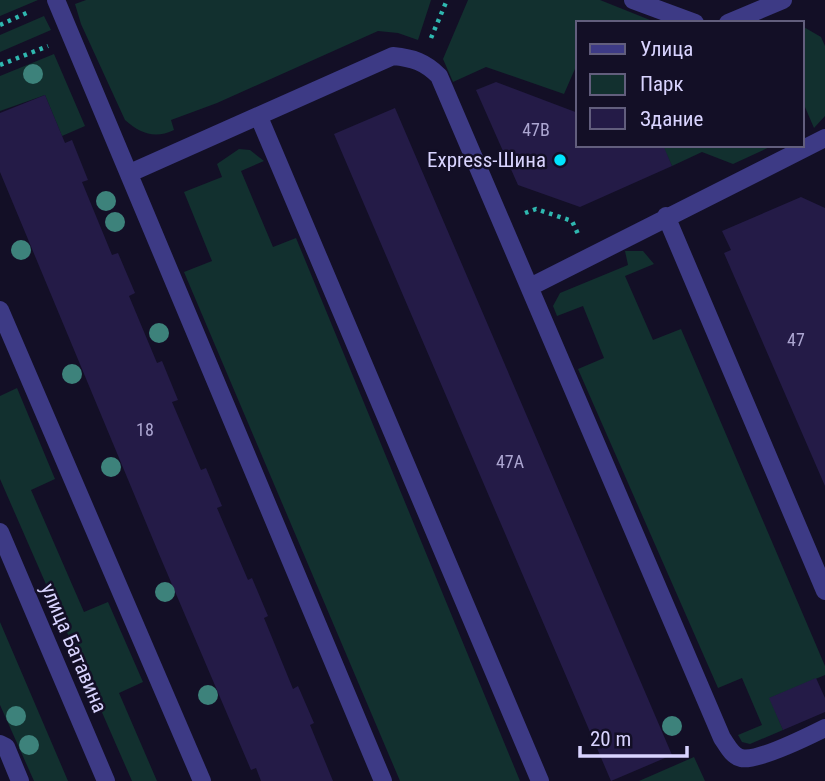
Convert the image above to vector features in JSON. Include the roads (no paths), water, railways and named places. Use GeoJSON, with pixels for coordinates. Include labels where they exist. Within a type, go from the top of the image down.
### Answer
{"type":"FeatureCollection","features":[{"type":"Feature","properties":{"kind":"street"},"geometry":{"type":"LineString","coordinates":[[56,0],[383,781]]}},
{"type":"Feature","properties":{"kind":"street"},"geometry":{"type":"LineString","coordinates":[[633,0],[690,21]]}},
{"type":"Feature","properties":{"kind":"street"},"geometry":{"type":"LineString","coordinates":[[733,21],[783,0]]}},
{"type":"Feature","properties":{"kind":"street"},"geometry":{"type":"LineString","coordinates":[[130,173],[378,61],[393,56],[422,61],[439,76],[722,738],[731,751],[741,758],[754,757],[825,729]]}},
{"type":"Feature","properties":{"kind":"street"},"geometry":{"type":"LineString","coordinates":[[259,117],[540,781]]}},
{"type":"Feature","properties":{"kind":"street"},"geometry":{"type":"LineString","coordinates":[[530,287],[825,138]]}},
{"type":"Feature","properties":{"kind":"street"},"geometry":{"type":"LineString","coordinates":[[666,216],[825,591]]}},
{"type":"Feature","properties":{"kind":"street"},"geometry":{"type":"LineString","coordinates":[[0,310],[202,781]]}},
{"type":"Feature","properties":{"kind":"street","name":"улица Батавина"},"geometry":{"type":"LineString","coordinates":[[0,532],[106,781]]}},
{"type":"Feature","properties":{"kind":"street"},"geometry":{"type":"LineString","coordinates":[[0,744],[6,747],[20,781]]}},
{"type":"Feature","properties":{"kind":"place","name":"Express-Шина"},"geometry":{"type":"Point","coordinates":[560,160]}}]}
